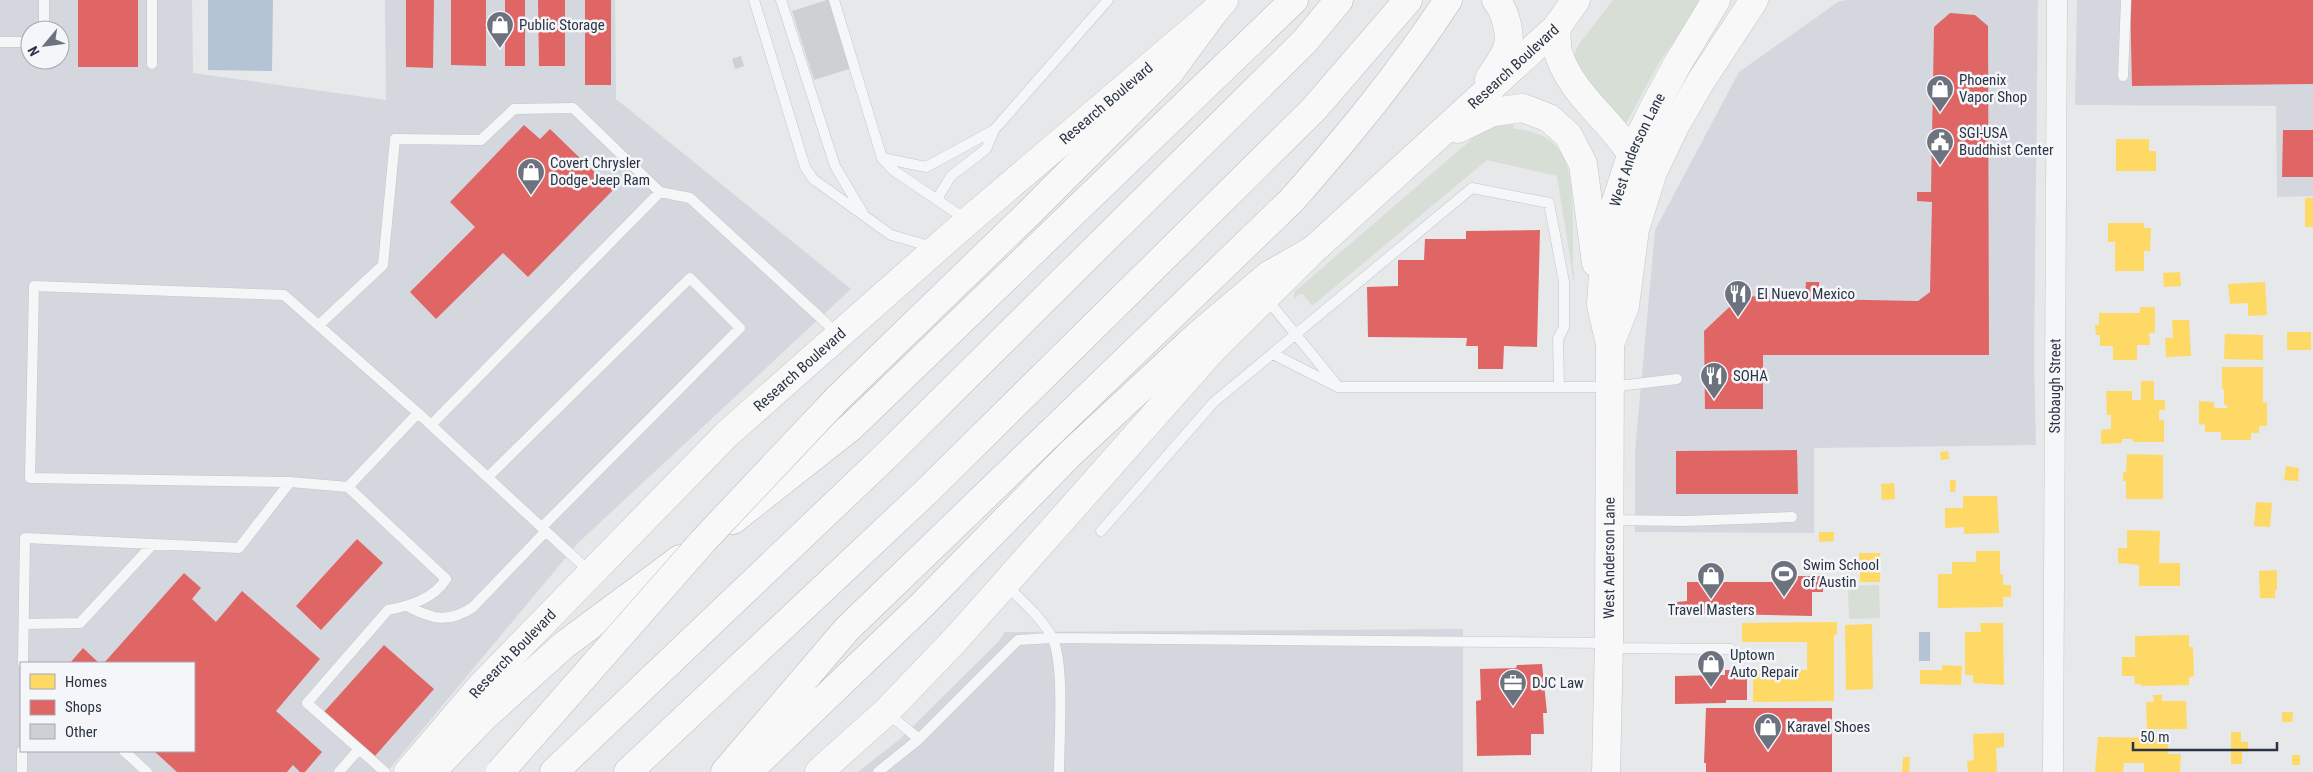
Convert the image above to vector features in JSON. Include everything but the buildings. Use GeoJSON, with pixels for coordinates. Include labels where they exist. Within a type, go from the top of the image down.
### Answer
{"type":"FeatureCollection","features":[{"type":"Feature","properties":{"kind":"main road"},"geometry":{"type":"LineString","coordinates":[[431,772],[484,718],[564,645],[774,489],[851,427],[1294,0]]}},
{"type":"Feature","properties":{"kind":"main road"},"geometry":{"type":"LineString","coordinates":[[554,772],[889,453],[1305,41],[1339,0]]}},
{"type":"Feature","properties":{"kind":"main road"},"geometry":{"type":"LineString","coordinates":[[628,772],[926,492],[1314,109],[1408,0]]}},
{"type":"Feature","properties":{"kind":"main road"},"geometry":{"type":"LineString","coordinates":[[1475,102],[1507,49],[1509,38],[1507,24],[1496,0]]}},
{"type":"Feature","properties":{"kind":"main road","name":"Research Boulevard"},"geometry":{"type":"LineString","coordinates":[[818,772],[886,712],[1006,585],[1213,349],[1313,250],[1556,28],[1576,0]]}},
{"type":"Feature","properties":{"kind":"main road","name":"West Anderson Lane"},"geometry":{"type":"LineString","coordinates":[[1606,772],[1609,645],[1610,344],[1601,305],[1604,258],[1614,208],[1632,152],[1678,62],[1716,0]]}},
{"type":"Feature","properties":{"kind":"main road","name":"West Anderson Lane"},"geometry":{"type":"LineString","coordinates":[[1610,344],[1624,306],[1634,229],[1674,126],[1754,0]]}},
{"type":"Feature","properties":{"kind":"main road"},"geometry":{"type":"LineString","coordinates":[[725,772],[847,629],[1292,200],[1340,145],[1387,86],[1445,5]]}},
{"type":"Feature","properties":{"kind":"main road"},"geometry":{"type":"LineString","coordinates":[[500,772],[704,540],[837,399],[1029,213],[1170,72],[1219,6]]}},
{"type":"Feature","properties":{"kind":"main road","name":"Research Boulevard"},"geometry":{"type":"LineString","coordinates":[[408,772],[482,685],[727,434],[968,221],[1219,6]]}},
{"type":"Feature","properties":{"kind":"main road"},"geometry":{"type":"LineString","coordinates":[[1556,28],[1559,54],[1574,84],[1632,152],[1641,172],[1643,202]]}},
{"type":"Feature","properties":{"kind":"main road"},"geometry":{"type":"LineString","coordinates":[[1432,142],[1493,112],[1523,108],[1549,118],[1568,135],[1582,164],[1601,305]]}},
{"type":"Feature","properties":{"kind":"main road"},"geometry":{"type":"LineString","coordinates":[[748,772],[922,605],[1072,452],[1197,336],[1269,275],[1313,250]]}},
{"type":"Feature","properties":{"kind":"street","name":"Stobaugh Street"},"geometry":{"type":"LineString","coordinates":[[2053,772],[2057,0]]}},
{"type":"Feature","properties":{"kind":"lane"},"geometry":{"type":"LineString","coordinates":[[44,0],[44,20]]}},
{"type":"Feature","properties":{"kind":"lane"},"geometry":{"type":"LineString","coordinates":[[152,0],[152,64]]}},
{"type":"Feature","properties":{"kind":"lane"},"geometry":{"type":"LineString","coordinates":[[754,0],[805,167],[813,179],[840,200],[864,214],[891,234],[937,248]]}},
{"type":"Feature","properties":{"kind":"lane"},"geometry":{"type":"LineString","coordinates":[[781,0],[835,166],[864,214]]}},
{"type":"Feature","properties":{"kind":"lane"},"geometry":{"type":"LineString","coordinates":[[834,0],[882,158],[893,170],[968,221]]}},
{"type":"Feature","properties":{"kind":"lane"},"geometry":{"type":"LineString","coordinates":[[936,199],[951,176],[986,149],[994,130],[1108,0]]}},
{"type":"Feature","properties":{"kind":"lane"},"geometry":{"type":"LineString","coordinates":[[2123,76],[2126,0]]}},
{"type":"Feature","properties":{"kind":"lane"},"geometry":{"type":"LineString","coordinates":[[0,42],[20,42]]}},
{"type":"Feature","properties":{"kind":"lane"},"geometry":{"type":"LineString","coordinates":[[319,325],[383,265],[394,139],[481,140],[514,109],[573,108],[660,192],[690,198],[839,335]]}},
{"type":"Feature","properties":{"kind":"lane"},"geometry":{"type":"LineString","coordinates":[[882,158],[926,167],[994,130]]}},
{"type":"Feature","properties":{"kind":"lane"},"geometry":{"type":"LineString","coordinates":[[1100,531],[1214,402],[1472,188],[1549,203],[1564,282],[1564,326],[1558,339],[1559,387]]}},
{"type":"Feature","properties":{"kind":"lane"},"geometry":{"type":"LineString","coordinates":[[431,425],[660,192]]}},
{"type":"Feature","properties":{"kind":"lane"},"geometry":{"type":"LineString","coordinates":[[407,606],[430,618],[444,618],[463,614],[474,607],[544,529],[740,328],[690,278],[488,476]]}},
{"type":"Feature","properties":{"kind":"lane"},"geometry":{"type":"LineString","coordinates":[[385,772],[307,703],[388,610],[407,606],[434,593],[446,580],[444,576],[348,487],[290,482],[30,478],[34,286],[284,295],[488,476],[591,572]]}},
{"type":"Feature","properties":{"kind":"lane"},"geometry":{"type":"LineString","coordinates":[[1265,298],[1338,387]]}},
{"type":"Feature","properties":{"kind":"lane"},"geometry":{"type":"LineString","coordinates":[[1273,354],[1338,387],[1610,387],[1677,379]]}},
{"type":"Feature","properties":{"kind":"lane"},"geometry":{"type":"LineString","coordinates":[[348,487],[418,413]]}},
{"type":"Feature","properties":{"kind":"lane"},"geometry":{"type":"LineString","coordinates":[[24,662],[25,538],[240,548],[290,482]]}},
{"type":"Feature","properties":{"kind":"lane"},"geometry":{"type":"LineString","coordinates":[[1609,520],[1686,521],[1792,517]]}},
{"type":"Feature","properties":{"kind":"lane"},"geometry":{"type":"LineString","coordinates":[[24,624],[80,623],[153,544]]}},
{"type":"Feature","properties":{"kind":"lane"},"geometry":{"type":"LineString","coordinates":[[1006,585],[1033,612],[1052,638],[1059,661],[1059,772]]}},
{"type":"Feature","properties":{"kind":"lane"},"geometry":{"type":"LineString","coordinates":[[878,772],[919,739],[1018,640],[1052,638],[1609,645],[1731,649]]}},
{"type":"Feature","properties":{"kind":"lane"},"geometry":{"type":"LineString","coordinates":[[886,712],[919,739]]}},
{"type":"Feature","properties":{"kind":"lane"},"geometry":{"type":"LineString","coordinates":[[339,772],[359,749]]}},
{"type":"Feature","properties":{"kind":"lane"},"geometry":{"type":"LineString","coordinates":[[22,752],[22,772]]}},
{"type":"Feature","properties":{"kind":"lane"},"geometry":{"type":"LineString","coordinates":[[125,752],[147,772]]}},
{"type":"Feature","properties":{"kind":"shaded area"},"geometry":{"type":"Polygon","coordinates":[[[0,0],[192,0],[193,73],[386,100],[385,0],[615,0],[616,99],[851,289],[578,543],[387,772],[0,772],[0,0]]]}},
{"type":"Feature","properties":{"kind":"shaded area"},"geometry":{"type":"Polygon","coordinates":[[[1613,0],[1704,0],[1660,61],[1624,127],[1617,126],[1573,57],[1579,44],[1613,0]]]}},
{"type":"Feature","properties":{"kind":"shaded area"},"geometry":{"type":"Polygon","coordinates":[[[1846,0],[2038,0],[2034,360],[2036,445],[1814,448],[1814,533],[1635,532],[1635,452],[1655,230],[1739,72],[1838,2],[1846,0]]]}},
{"type":"Feature","properties":{"kind":"shaded area"},"geometry":{"type":"Polygon","coordinates":[[[2077,0],[2313,0],[2313,196],[2277,197],[2276,106],[2075,105],[2077,0]]]}},
{"type":"Feature","properties":{"kind":"shaded area"},"geometry":{"type":"Polygon","coordinates":[[[1513,123],[1514,129],[1533,132],[1548,139],[1558,148],[1565,160],[1572,189],[1574,283],[1557,176],[1487,160],[1312,306],[1303,294],[1299,294],[1293,300],[1295,291],[1478,134],[1493,127],[1513,123]]]}},
{"type":"Feature","properties":{"kind":"shaded area"},"geometry":{"type":"Polygon","coordinates":[[[1879,585],[1880,618],[1849,619],[1848,586],[1879,585]]]}},
{"type":"Feature","properties":{"kind":"shaded area"},"geometry":{"type":"Polygon","coordinates":[[[1463,629],[1463,772],[858,772],[900,739],[998,642],[1005,632],[1463,629]]]}},
{"type":"Feature","properties":{"kind":"water"},"geometry":{"type":"Polygon","coordinates":[[[208,0],[273,0],[272,71],[208,70],[208,0]]]}},
{"type":"Feature","properties":{"kind":"water"},"geometry":{"type":"Polygon","coordinates":[[[1919,632],[1930,632],[1930,661],[1919,661],[1919,632]]]}},
{"type":"Feature","properties":{"kind":"place","name":"Public Storage"},"geometry":{"type":"Point","coordinates":[500,49]}},
{"type":"Feature","properties":{"kind":"place","name":"Phoenix Vapor Shop"},"geometry":{"type":"Point","coordinates":[1940,113]}},
{"type":"Feature","properties":{"kind":"place","name":"SGI-USA Buddhist Center"},"geometry":{"type":"Point","coordinates":[1940,166]}},
{"type":"Feature","properties":{"kind":"place","name":"Covert Chrysler Dodge Jeep Ram"},"geometry":{"type":"Point","coordinates":[531,196]}},
{"type":"Feature","properties":{"kind":"place","name":"El Nuevo Mexico"},"geometry":{"type":"Point","coordinates":[1738,318]}},
{"type":"Feature","properties":{"kind":"place","name":"SOHA"},"geometry":{"type":"Point","coordinates":[1714,400]}},
{"type":"Feature","properties":{"kind":"place","name":"Swim School of Austin"},"geometry":{"type":"Point","coordinates":[1784,598]}},
{"type":"Feature","properties":{"kind":"place","name":"Travel Masters"},"geometry":{"type":"Point","coordinates":[1711,600]}},
{"type":"Feature","properties":{"kind":"place","name":"Uptown Auto Repair"},"geometry":{"type":"Point","coordinates":[1711,688]}},
{"type":"Feature","properties":{"kind":"place","name":"DJC Law"},"geometry":{"type":"Point","coordinates":[1513,707]}},
{"type":"Feature","properties":{"kind":"place","name":"Karavel Shoes"},"geometry":{"type":"Point","coordinates":[1768,751]}}]}
